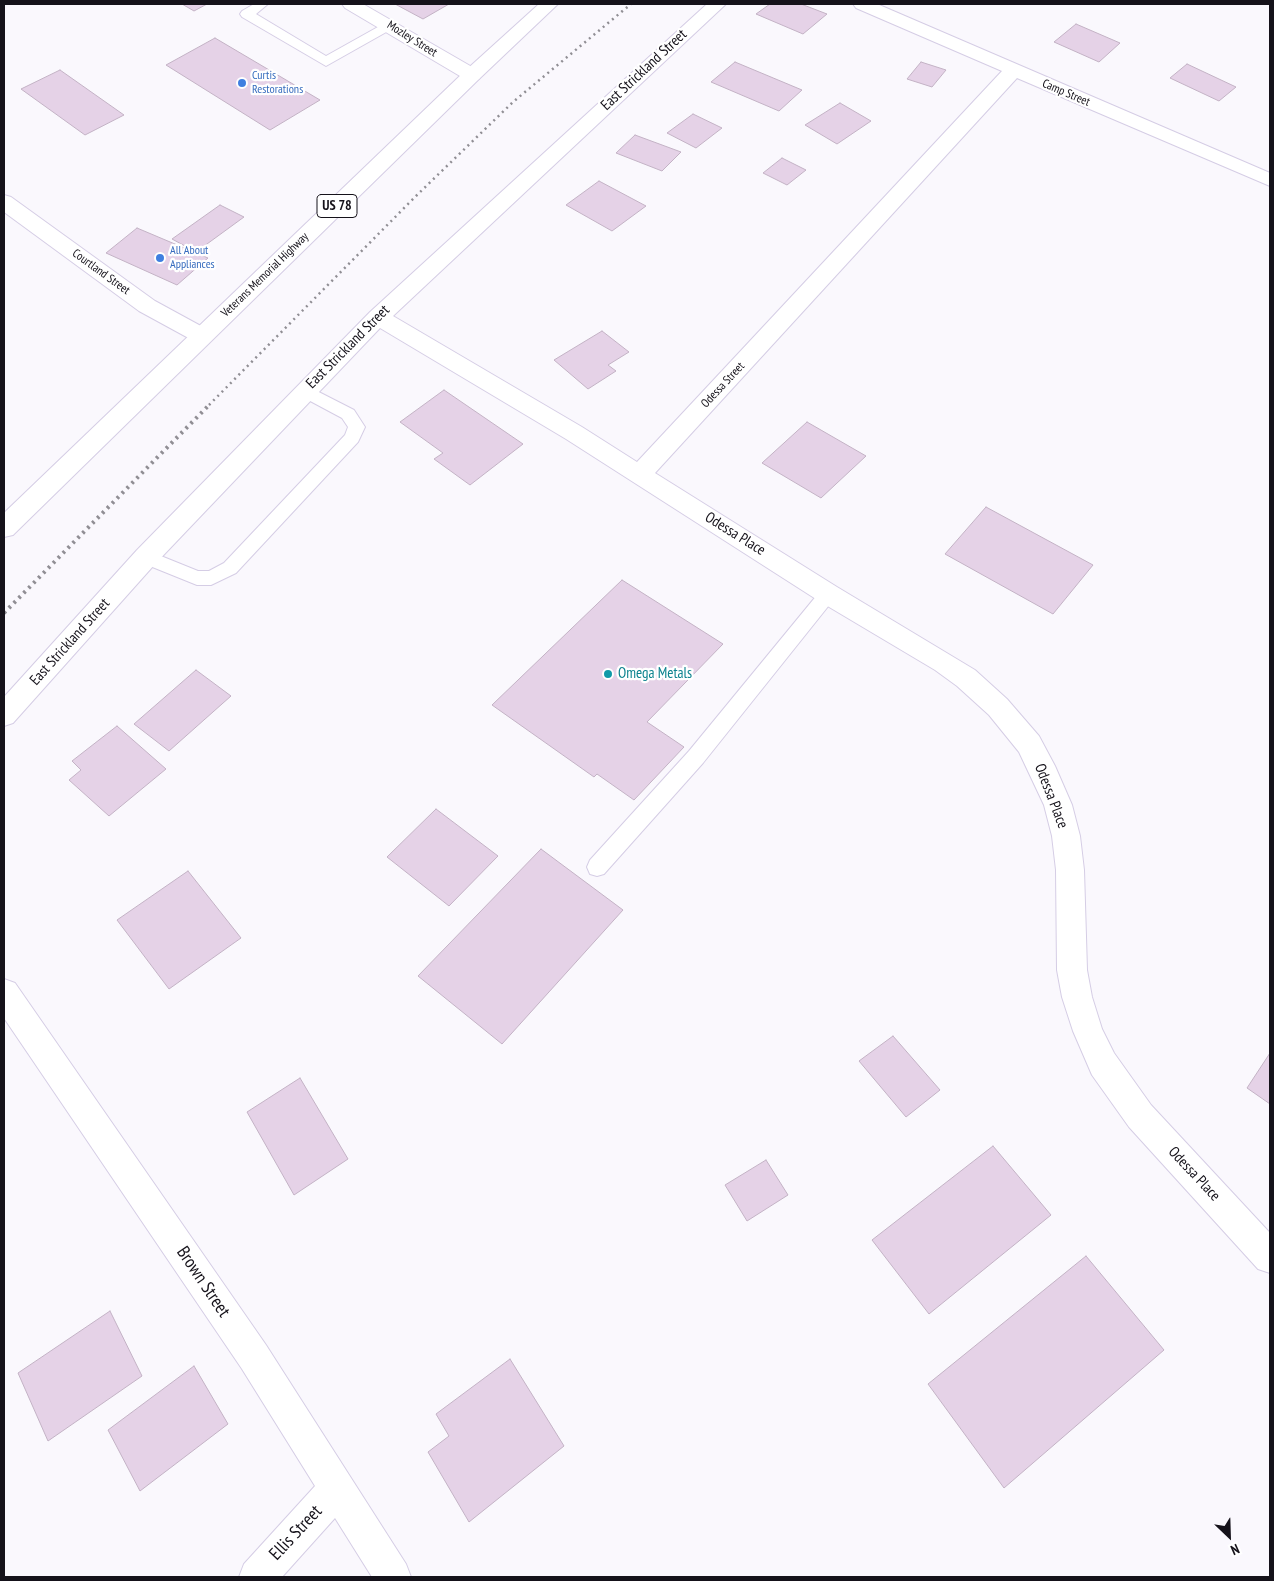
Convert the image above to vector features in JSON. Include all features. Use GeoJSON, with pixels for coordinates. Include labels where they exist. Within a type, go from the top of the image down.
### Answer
{"type":"FeatureCollection","features":[{"type":"Feature","properties":{"kind":"street","name":"Mozley Street"},"geometry":{"type":"LineString","coordinates":[[351,4],[472,75]]}},
{"type":"Feature","properties":{"kind":"street","name":"Veterans Memorial Highway"},"geometry":{"type":"LineString","coordinates":[[4,528],[472,75],[549,4]]}},
{"type":"Feature","properties":{"kind":"street","name":"East Strickland Street"},"geometry":{"type":"LineString","coordinates":[[4,715],[146,558],[378,316],[717,4]]}},
{"type":"Feature","properties":{"kind":"street","name":"Camp Street"},"geometry":{"type":"LineString","coordinates":[[862,4],[1270,180]]}},
{"type":"Feature","properties":{"kind":"street","name":"Odessa Street"},"geometry":{"type":"LineString","coordinates":[[640,474],[1013,70]]}},
{"type":"Feature","properties":{"kind":"street","name":"Courtland Street"},"geometry":{"type":"LineString","coordinates":[[4,202],[147,306],[202,336]]}},
{"type":"Feature","properties":{"kind":"street"},"geometry":{"type":"LineString","coordinates":[[378,316],[640,474]]}},
{"type":"Feature","properties":{"kind":"street","name":"Odessa Place"},"geometry":{"type":"LineString","coordinates":[[640,474],[828,594],[921,648],[966,678],[998,707],[1029,744],[1045,774],[1058,805],[1066,836],[1070,870],[1072,970],[1077,997],[1088,1031],[1102,1064],[1140,1116],[1270,1257]]}},
{"type":"Feature","properties":{"kind":"street","name":"Brown Street"},"geometry":{"type":"LineString","coordinates":[[4,993],[254,1357],[336,1490],[393,1577]]}},
{"type":"Feature","properties":{"kind":"street","name":"Ellis Street"},"geometry":{"type":"LineString","coordinates":[[257,1577],[336,1490]]}},
{"type":"Feature","properties":{"kind":"lane"},"geometry":{"type":"LineString","coordinates":[[262,4],[247,14],[326,62],[390,26]]}},
{"type":"Feature","properties":{"kind":"lane"},"geometry":{"type":"LineString","coordinates":[[146,558],[197,578],[212,578],[230,568],[352,438],[357,427],[348,414],[305,391]]}},
{"type":"Feature","properties":{"kind":"lane"},"geometry":{"type":"LineString","coordinates":[[597,867],[696,757],[828,594]]}},
{"type":"Feature","properties":{"kind":"building"},"geometry":{"type":"Polygon","coordinates":[[[182,4],[207,4],[194,11],[182,4]]]}},
{"type":"Feature","properties":{"kind":"building"},"geometry":{"type":"Polygon","coordinates":[[[395,4],[449,4],[423,19],[395,4]]]}},
{"type":"Feature","properties":{"kind":"building"},"geometry":{"type":"Polygon","coordinates":[[[770,4],[801,4],[827,14],[803,34],[756,14],[770,4]]]}},
{"type":"Feature","properties":{"kind":"building"},"geometry":{"type":"Polygon","coordinates":[[[1076,24],[1120,43],[1099,62],[1054,42],[1076,24]]]}},
{"type":"Feature","properties":{"kind":"building","name":"Curtis Restorations"},"geometry":{"type":"Polygon","coordinates":[[[215,38],[320,100],[270,130],[166,65],[215,38]]]}},
{"type":"Feature","properties":{"kind":"building"},"geometry":{"type":"Polygon","coordinates":[[[735,62],[802,90],[779,111],[711,82],[735,62]]]}},
{"type":"Feature","properties":{"kind":"building"},"geometry":{"type":"Polygon","coordinates":[[[921,62],[946,70],[932,87],[907,79],[921,62]]]}},
{"type":"Feature","properties":{"kind":"building"},"geometry":{"type":"Polygon","coordinates":[[[1187,64],[1236,87],[1219,101],[1170,78],[1187,64]]]}},
{"type":"Feature","properties":{"kind":"building"},"geometry":{"type":"Polygon","coordinates":[[[60,70],[124,115],[85,135],[21,89],[60,70]]]}},
{"type":"Feature","properties":{"kind":"building"},"geometry":{"type":"Polygon","coordinates":[[[840,103],[871,121],[837,144],[805,125],[840,103]]]}},
{"type":"Feature","properties":{"kind":"building"},"geometry":{"type":"Polygon","coordinates":[[[693,114],[722,128],[696,148],[667,133],[693,114]]]}},
{"type":"Feature","properties":{"kind":"building"},"geometry":{"type":"Polygon","coordinates":[[[635,135],[681,152],[662,171],[616,153],[635,135]]]}},
{"type":"Feature","properties":{"kind":"building"},"geometry":{"type":"Polygon","coordinates":[[[782,158],[806,170],[787,185],[763,173],[782,158]]]}},
{"type":"Feature","properties":{"kind":"building"},"geometry":{"type":"Polygon","coordinates":[[[599,181],[646,206],[612,231],[566,205],[599,181]]]}},
{"type":"Feature","properties":{"kind":"building"},"geometry":{"type":"Polygon","coordinates":[[[220,205],[244,217],[196,252],[172,239],[220,205]]]}},
{"type":"Feature","properties":{"kind":"building"},"geometry":{"type":"Polygon","coordinates":[[[137,228],[208,258],[177,285],[106,253],[137,228]]]}},
{"type":"Feature","properties":{"kind":"building"},"geometry":{"type":"Polygon","coordinates":[[[602,331],[629,352],[608,365],[616,371],[588,389],[554,360],[602,331]]]}},
{"type":"Feature","properties":{"kind":"building"},"geometry":{"type":"Polygon","coordinates":[[[444,390],[523,444],[470,485],[434,459],[443,453],[400,422],[444,390]]]}},
{"type":"Feature","properties":{"kind":"building"},"geometry":{"type":"Polygon","coordinates":[[[807,422],[866,456],[821,498],[762,463],[807,422]]]}},
{"type":"Feature","properties":{"kind":"building"},"geometry":{"type":"Polygon","coordinates":[[[986,507],[1093,565],[1053,614],[945,554],[986,507]]]}},
{"type":"Feature","properties":{"kind":"building","name":"Omega Metals"},"geometry":{"type":"Polygon","coordinates":[[[622,580],[723,644],[647,722],[684,747],[634,800],[597,774],[594,777],[492,705],[622,580]]]}},
{"type":"Feature","properties":{"kind":"building"},"geometry":{"type":"Polygon","coordinates":[[[196,670],[231,696],[169,751],[134,724],[196,670]]]}},
{"type":"Feature","properties":{"kind":"building"},"geometry":{"type":"Polygon","coordinates":[[[117,726],[166,769],[109,816],[69,780],[81,770],[72,761],[117,726]]]}},
{"type":"Feature","properties":{"kind":"building"},"geometry":{"type":"Polygon","coordinates":[[[436,809],[498,856],[449,906],[387,857],[436,809]]]}},
{"type":"Feature","properties":{"kind":"building"},"geometry":{"type":"Polygon","coordinates":[[[541,849],[623,910],[502,1044],[418,976],[541,849]]]}},
{"type":"Feature","properties":{"kind":"building"},"geometry":{"type":"Polygon","coordinates":[[[188,871],[241,938],[169,989],[117,920],[188,871]]]}},
{"type":"Feature","properties":{"kind":"building"},"geometry":{"type":"Polygon","coordinates":[[[893,1036],[940,1090],[906,1117],[859,1061],[893,1036]]]}},
{"type":"Feature","properties":{"kind":"building"},"geometry":{"type":"Polygon","coordinates":[[[1270,1053],[1270,1104],[1247,1088],[1270,1053]]]}},
{"type":"Feature","properties":{"kind":"building"},"geometry":{"type":"Polygon","coordinates":[[[300,1078],[348,1159],[294,1195],[247,1112],[300,1078]]]}},
{"type":"Feature","properties":{"kind":"building"},"geometry":{"type":"Polygon","coordinates":[[[993,1146],[1051,1215],[929,1314],[872,1240],[993,1146]]]}},
{"type":"Feature","properties":{"kind":"building"},"geometry":{"type":"Polygon","coordinates":[[[766,1160],[788,1195],[747,1221],[725,1185],[766,1160]]]}},
{"type":"Feature","properties":{"kind":"building"},"geometry":{"type":"Polygon","coordinates":[[[1086,1256],[1164,1350],[1004,1488],[928,1384],[1086,1256]]]}},
{"type":"Feature","properties":{"kind":"building"},"geometry":{"type":"Polygon","coordinates":[[[110,1311],[142,1376],[48,1441],[18,1373],[110,1311]]]}},
{"type":"Feature","properties":{"kind":"building"},"geometry":{"type":"Polygon","coordinates":[[[510,1359],[564,1446],[469,1522],[428,1452],[449,1436],[436,1414],[510,1359]]]}},
{"type":"Feature","properties":{"kind":"building"},"geometry":{"type":"Polygon","coordinates":[[[194,1366],[228,1424],[140,1491],[108,1430],[194,1366]]]}},
{"type":"Feature","properties":{"kind":"railway"},"geometry":{"type":"LineString","coordinates":[[209,405],[417,195],[513,102],[631,4]]}},
{"type":"Feature","properties":{"kind":"railway"},"geometry":{"type":"LineString","coordinates":[[4,613],[210,404]]}},
{"type":"Feature","properties":{"kind":"place","name":"Curtis Restorations"},"geometry":{"type":"Point","coordinates":[242,83]}},
{"type":"Feature","properties":{"kind":"place","name":"All About Appliances"},"geometry":{"type":"Point","coordinates":[160,258]}},
{"type":"Feature","properties":{"kind":"place","name":"Omega Metals"},"geometry":{"type":"Point","coordinates":[608,674]}}]}
